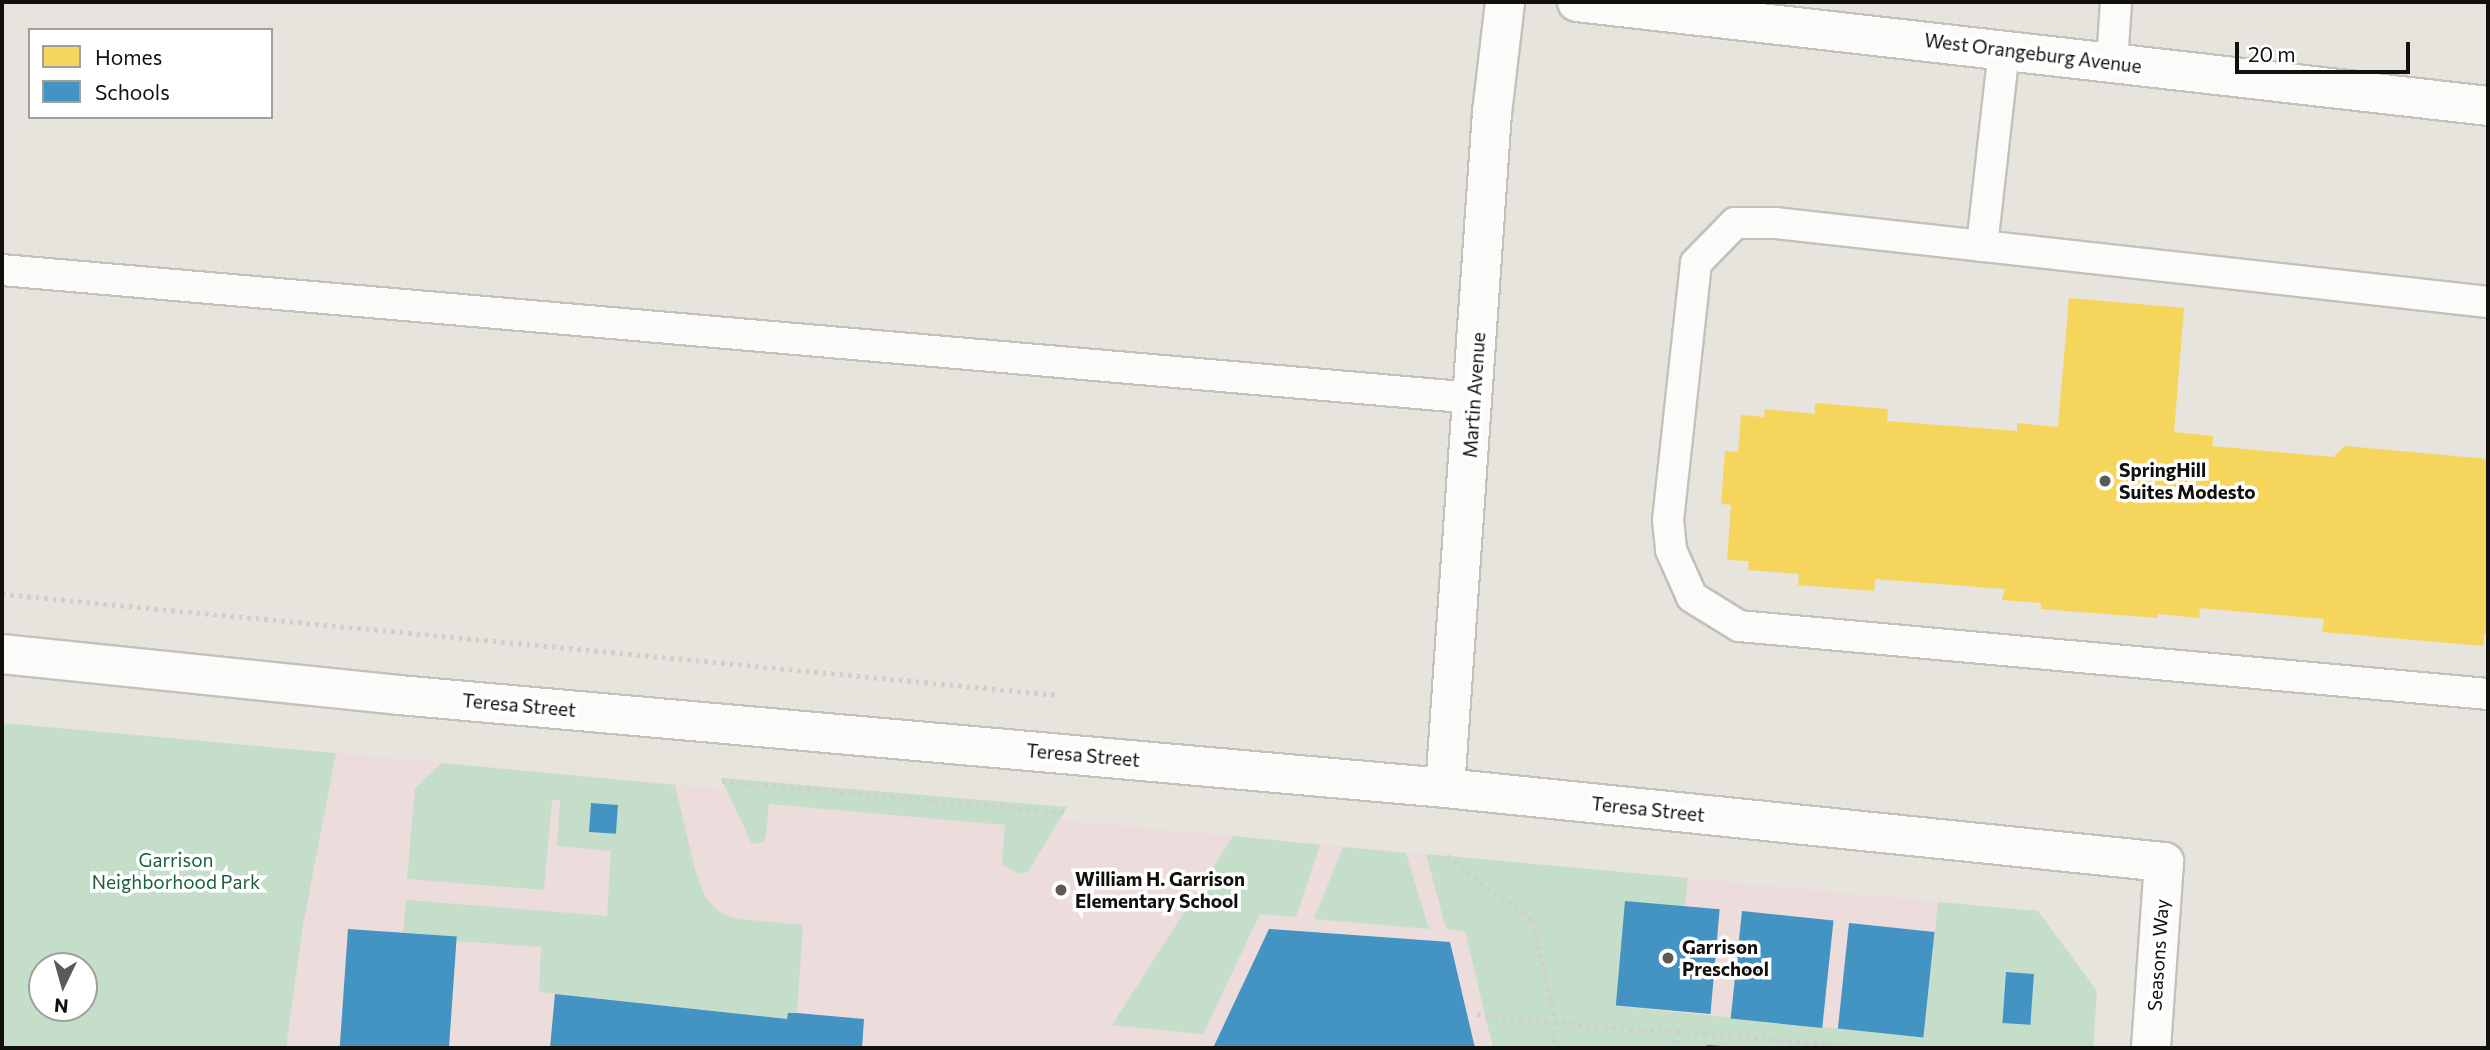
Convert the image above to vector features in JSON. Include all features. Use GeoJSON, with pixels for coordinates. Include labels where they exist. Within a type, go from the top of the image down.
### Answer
{"type":"FeatureCollection","features":[{"type":"Feature","properties":{"kind":"street","name":"Martin Avenue"},"geometry":{"type":"LineString","coordinates":[[1445,788],[1492,113],[1505,2]]}},
{"type":"Feature","properties":{"kind":"street","name":"West Orangeburg Avenue"},"geometry":{"type":"LineString","coordinates":[[1577,2],[2488,106]]}},
{"type":"Feature","properties":{"kind":"street","name":"Teresa Street"},"geometry":{"type":"LineString","coordinates":[[2,654],[399,695],[1445,788],[2164,862]]}},
{"type":"Feature","properties":{"kind":"street","name":"Seasons Way"},"geometry":{"type":"LineString","coordinates":[[2151,1048],[2164,862]]}},
{"type":"Feature","properties":{"kind":"lane"},"geometry":{"type":"LineString","coordinates":[[2112,62],[2116,2]]}},
{"type":"Feature","properties":{"kind":"lane"},"geometry":{"type":"LineString","coordinates":[[1982,246],[2004,50]]}},
{"type":"Feature","properties":{"kind":"lane"},"geometry":{"type":"LineString","coordinates":[[2488,302],[1776,223],[1735,223],[1696,263],[1668,520],[1671,550],[1692,597],[1739,626],[2488,694]]}},
{"type":"Feature","properties":{"kind":"lane"},"geometry":{"type":"LineString","coordinates":[[2,270],[1474,398]]}},
{"type":"Feature","properties":{"kind":"path"},"geometry":{"type":"LineString","coordinates":[[2,594],[1058,695]]}},
{"type":"Feature","properties":{"kind":"path"},"geometry":{"type":"LineString","coordinates":[[722,781],[1064,812]]}},
{"type":"Feature","properties":{"kind":"path"},"geometry":{"type":"LineString","coordinates":[[1447,856],[1533,921],[1556,1022],[1552,1048]]}},
{"type":"Feature","properties":{"kind":"path"},"geometry":{"type":"LineString","coordinates":[[1477,1014],[1642,1031],[1678,1031],[1864,1048]]}},
{"type":"Feature","properties":{"kind":"path"},"geometry":{"type":"LineString","coordinates":[[1677,1048],[1678,1031]]}},
{"type":"Feature","properties":{"kind":"shaded area","name":"William H. Garrison Elementary School"},"geometry":{"type":"Polygon","coordinates":[[[336,753],[725,789],[721,778],[1067,807],[1060,820],[2038,911],[2097,991],[2093,1048],[286,1048],[303,925],[336,753]]]}},
{"type":"Feature","properties":{"kind":"green space","name":"Garrison Neighborhood Park"},"geometry":{"type":"Polygon","coordinates":[[[2,723],[336,753],[303,925],[286,1048],[2,1048],[2,723]]]}},
{"type":"Feature","properties":{"kind":"green space"},"geometry":{"type":"Polygon","coordinates":[[[442,763],[675,785],[696,873],[706,898],[714,907],[724,915],[739,919],[803,925],[797,1013],[788,1013],[787,1019],[539,992],[541,947],[456,941],[456,937],[403,932],[406,900],[607,916],[611,851],[557,846],[560,800],[552,800],[544,890],[407,879],[415,788],[442,763]],[[591,803],[589,832],[615,834],[617,805],[591,803]]]}},
{"type":"Feature","properties":{"kind":"green space"},"geometry":{"type":"Polygon","coordinates":[[[721,778],[1067,807],[1028,872],[1016,873],[1002,864],[1005,825],[769,804],[766,836],[763,842],[752,844],[721,778]]]}},
{"type":"Feature","properties":{"kind":"green space"},"geometry":{"type":"Polygon","coordinates":[[[1233,836],[1320,845],[1296,917],[1260,914],[1203,1034],[1112,1025],[1233,836]]]}},
{"type":"Feature","properties":{"kind":"green space"},"geometry":{"type":"Polygon","coordinates":[[[1343,847],[1406,853],[1429,929],[1314,919],[1343,847]]]}},
{"type":"Feature","properties":{"kind":"green space"},"geometry":{"type":"Polygon","coordinates":[[[1426,854],[1688,878],[1685,906],[1616,1006],[1924,1037],[1938,902],[2038,911],[2097,991],[2093,1048],[1493,1048],[1465,931],[1446,929],[1426,854]]]}},
{"type":"Feature","properties":{"kind":"building: Homes","name":"SpringHill Suites Modesto"},"geometry":{"type":"Polygon","coordinates":[[[2069,298],[2184,308],[2174,432],[2213,436],[2212,446],[2333,457],[2345,446],[2488,459],[2488,634],[2484,634],[2483,646],[2322,632],[2324,619],[2200,608],[2199,618],[2158,614],[2158,618],[2041,609],[2041,603],[2002,600],[2005,589],[1875,579],[1874,591],[1798,585],[1799,574],[1748,570],[1749,561],[1727,560],[1731,505],[1721,504],[1725,451],[1738,452],[1741,415],[1764,417],[1765,409],[1815,414],[1815,403],[1888,409],[1887,421],[2017,431],[2017,423],[2058,427],[2069,298]]]}},
{"type":"Feature","properties":{"kind":"building: Schools"},"geometry":{"type":"Polygon","coordinates":[[[591,803],[618,805],[616,834],[589,832],[591,803]]]}},
{"type":"Feature","properties":{"kind":"building: Schools","name":"Garrison Preschool"},"geometry":{"type":"Polygon","coordinates":[[[1625,901],[1720,909],[1710,1014],[1616,1006],[1625,901]]]}},
{"type":"Feature","properties":{"kind":"building: Schools","name":"Garrison Preschool"},"geometry":{"type":"Polygon","coordinates":[[[1742,911],[1833,921],[1822,1028],[1731,1018],[1742,911]]]}},
{"type":"Feature","properties":{"kind":"building: Schools"},"geometry":{"type":"Polygon","coordinates":[[[1849,923],[1935,932],[1923,1037],[1838,1028],[1849,923]]]}},
{"type":"Feature","properties":{"kind":"building: Schools"},"geometry":{"type":"Polygon","coordinates":[[[348,929],[457,937],[449,1048],[340,1048],[348,929]]]}},
{"type":"Feature","properties":{"kind":"building: Schools"},"geometry":{"type":"Polygon","coordinates":[[[1269,929],[1450,942],[1475,1048],[1213,1048],[1269,929]]]}},
{"type":"Feature","properties":{"kind":"building: Schools"},"geometry":{"type":"Polygon","coordinates":[[[2006,972],[2034,974],[2030,1025],[2002,1023],[2006,972]]]}},
{"type":"Feature","properties":{"kind":"building: Schools"},"geometry":{"type":"Polygon","coordinates":[[[555,994],[787,1019],[788,1013],[797,1013],[864,1019],[862,1048],[550,1048],[555,994]]]}},
{"type":"Feature","properties":{"kind":"building: Schools"},"geometry":{"type":"Polygon","coordinates":[[[1707,1045],[1724,1046],[1724,1048],[1706,1048],[1707,1045]]]}},
{"type":"Feature","properties":{"kind":"place","name":"SpringHill Suites Modesto"},"geometry":{"type":"Point","coordinates":[2105,481]}},
{"type":"Feature","properties":{"kind":"place","name":"William H. Garrison Elementary School"},"geometry":{"type":"Point","coordinates":[1061,890]}},
{"type":"Feature","properties":{"kind":"place","name":"Garrison Preschool"},"geometry":{"type":"Point","coordinates":[1668,958]}}]}
